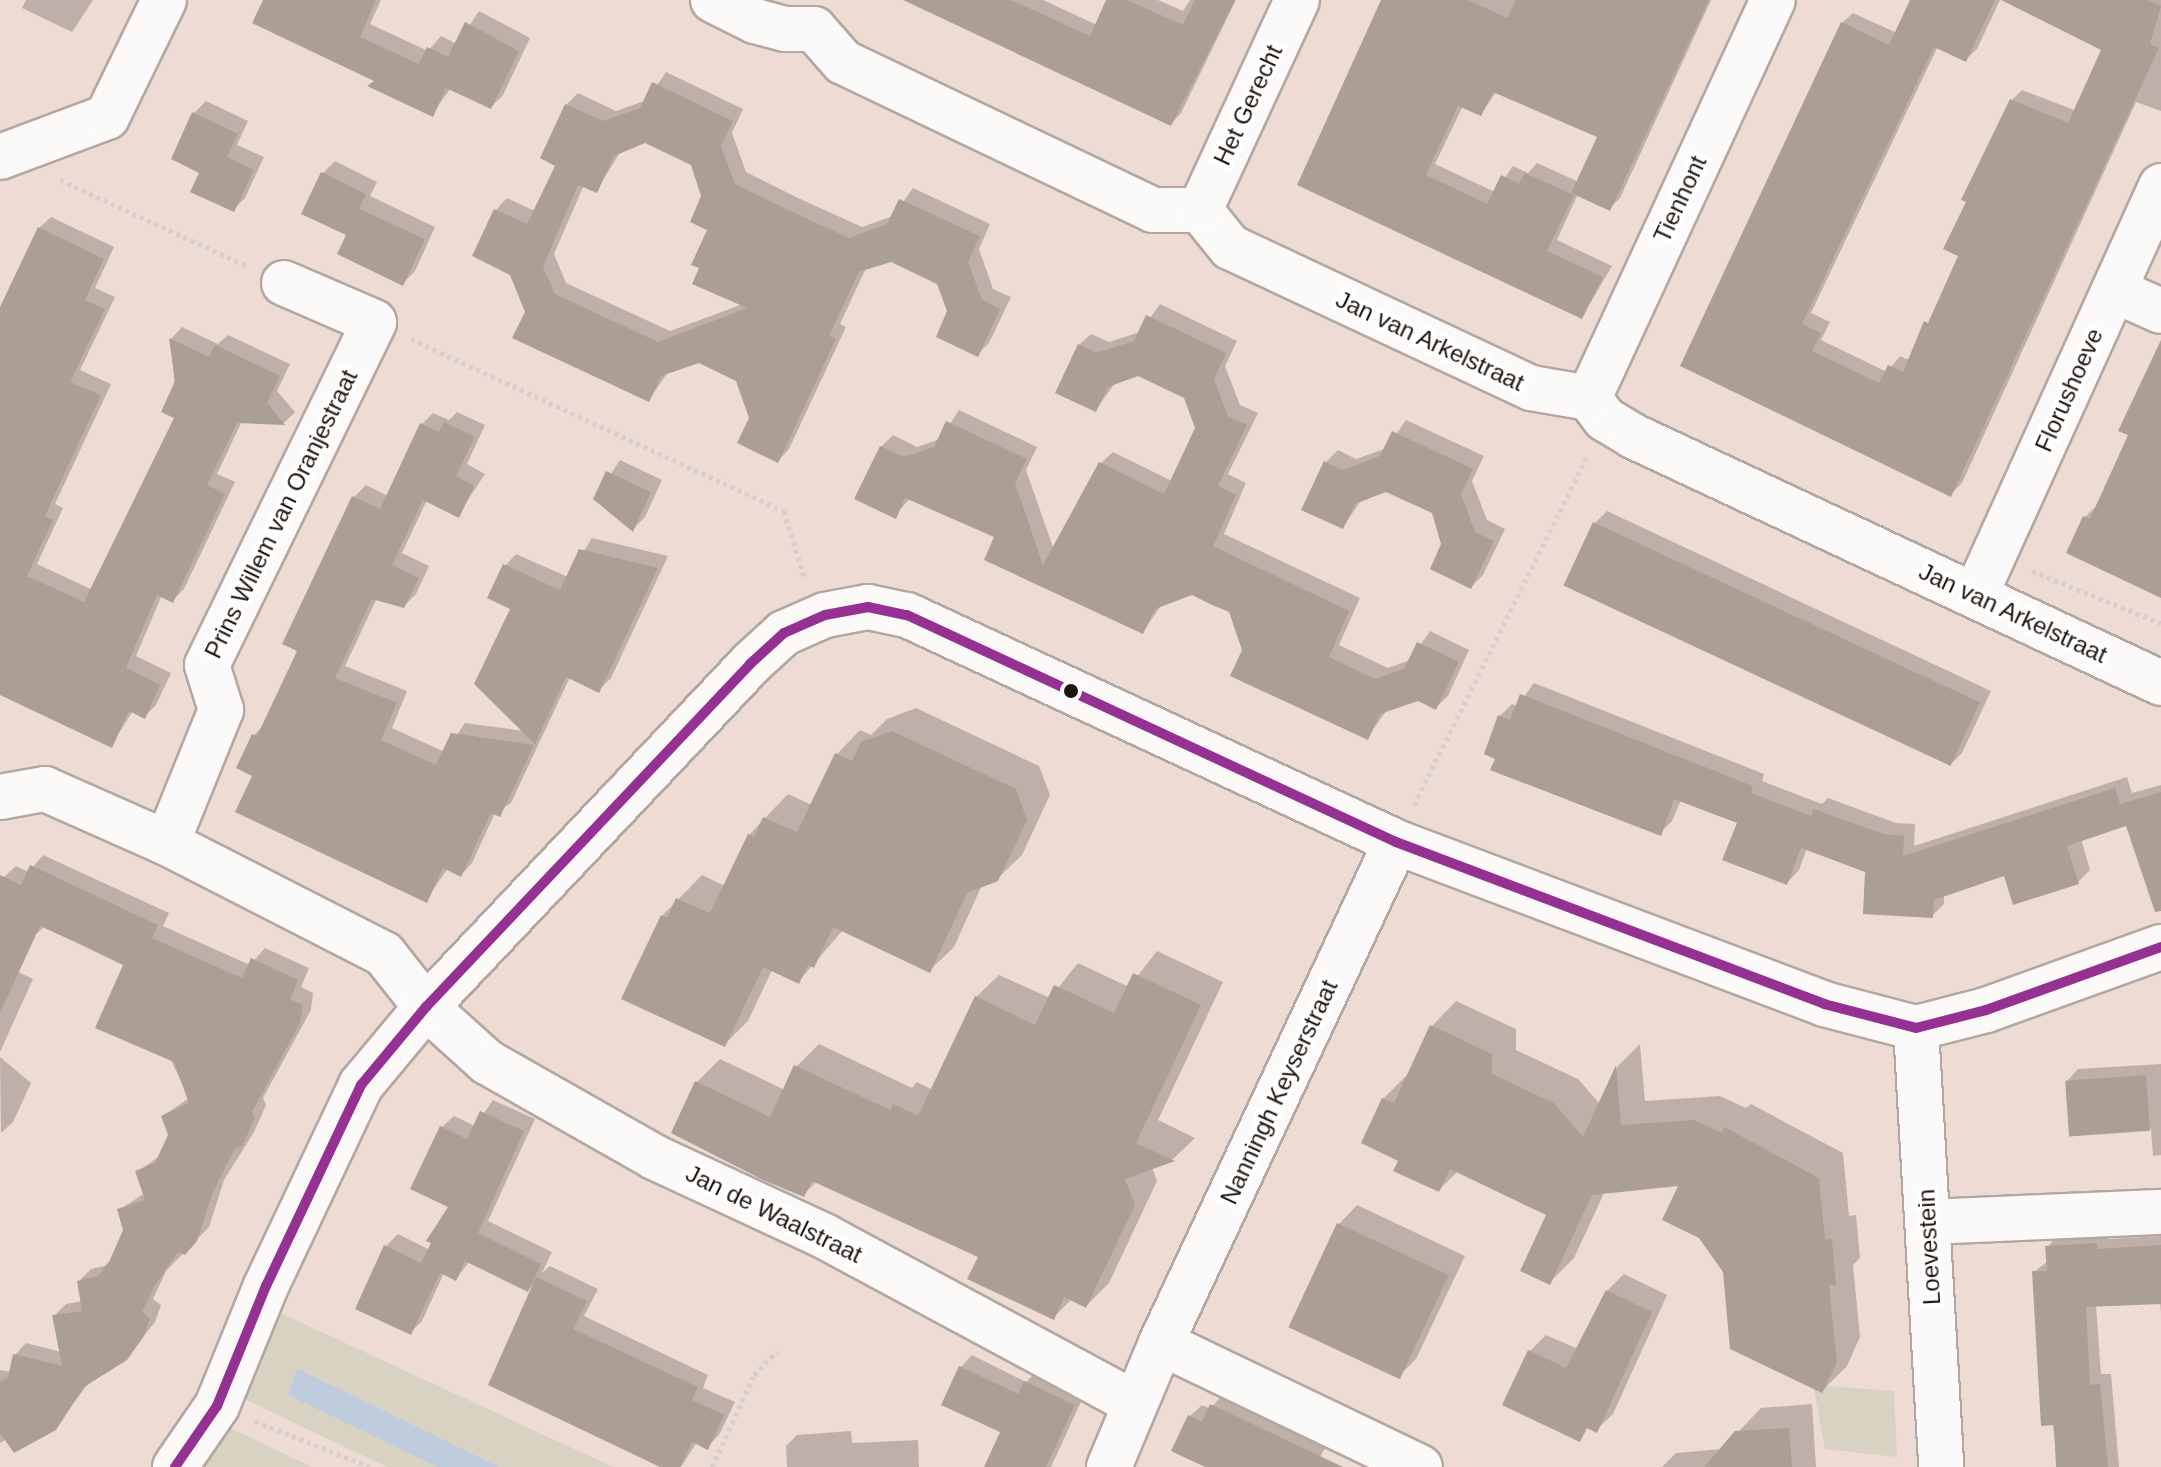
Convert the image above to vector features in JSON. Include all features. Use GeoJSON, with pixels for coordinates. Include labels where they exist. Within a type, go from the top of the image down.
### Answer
{"type":"FeatureCollection","features":[{"type":"Feature","properties":{"kind":"street"},"geometry":{"type":"LineString","coordinates":[[15,153],[107,117],[164,0]]}},
{"type":"Feature","properties":{"kind":"street"},"geometry":{"type":"LineString","coordinates":[[713,0],[755,21],[821,15],[843,62],[1138,203],[1174,214],[1200,210]]}},
{"type":"Feature","properties":{"kind":"street","name":"Het Gerecht"},"geometry":{"type":"LineString","coordinates":[[1200,210],[1297,0]]}},
{"type":"Feature","properties":{"kind":"street","name":"Tienhont"},"geometry":{"type":"LineString","coordinates":[[1597,409],[1773,0]]}},
{"type":"Feature","properties":{"kind":"street","name":"Florushoeve"},"geometry":{"type":"LineString","coordinates":[[1976,594],[2161,186]]}},
{"type":"Feature","properties":{"kind":"street","name":"Jan van Arkelstraat"},"geometry":{"type":"LineString","coordinates":[[1200,210],[1230,247],[1531,388],[1597,409],[2161,683]]}},
{"type":"Feature","properties":{"kind":"street"},"geometry":{"type":"LineString","coordinates":[[284,283],[374,322]]}},
{"type":"Feature","properties":{"kind":"street"},"geometry":{"type":"LineString","coordinates":[[2114,290],[2161,311]]}},
{"type":"Feature","properties":{"kind":"street","name":"Prins Willem van Oranjestraat"},"geometry":{"type":"LineString","coordinates":[[167,843],[221,710],[207,665],[374,322]]}},
{"type":"Feature","properties":{"kind":"street"},"geometry":{"type":"LineString","coordinates":[[175,1467],[217,1406],[266,1286],[361,1085],[426,1007],[750,664],[784,633],[825,615],[868,607],[907,615],[1396,842],[1824,1004],[1916,1028],[1986,1010],[2161,947]]}},
{"type":"Feature","properties":{"kind":"street"},"geometry":{"type":"LineString","coordinates":[[1,798],[45,789],[167,843],[384,954],[426,1007]]}},
{"type":"Feature","properties":{"kind":"street","name":"Nanningh Keyserstraat"},"geometry":{"type":"LineString","coordinates":[[1109,1467],[1161,1343],[1396,842]]}},
{"type":"Feature","properties":{"kind":"street","name":"Jan de Waalstraat"},"geometry":{"type":"LineString","coordinates":[[426,1007],[487,1062],[654,1157],[826,1237],[1134,1403]]}},
{"type":"Feature","properties":{"kind":"street","name":"Loevestein"},"geometry":{"type":"LineString","coordinates":[[1916,1028],[1941,1467]]}},
{"type":"Feature","properties":{"kind":"street"},"geometry":{"type":"LineString","coordinates":[[1928,1222],[2161,1212]]}},
{"type":"Feature","properties":{"kind":"street"},"geometry":{"type":"LineString","coordinates":[[1161,1343],[1363,1455],[1420,1467]]}},
{"type":"Feature","properties":{"kind":"path"},"geometry":{"type":"LineString","coordinates":[[15,153],[53,177],[284,283]]}},
{"type":"Feature","properties":{"kind":"path"},"geometry":{"type":"LineString","coordinates":[[374,322],[784,511],[799,569],[825,615]]}},
{"type":"Feature","properties":{"kind":"path"},"geometry":{"type":"LineString","coordinates":[[1396,842],[1597,409]]}},
{"type":"Feature","properties":{"kind":"path"},"geometry":{"type":"LineString","coordinates":[[1994,556],[2161,623]]}},
{"type":"Feature","properties":{"kind":"path"},"geometry":{"type":"LineString","coordinates":[[712,1467],[754,1375],[777,1351]]}},
{"type":"Feature","properties":{"kind":"path"},"geometry":{"type":"LineString","coordinates":[[217,1406],[370,1467]]}},
{"type":"Feature","properties":{"kind":"shaded area"},"geometry":{"type":"Polygon","coordinates":[[[276,1311],[613,1467],[387,1467],[240,1397],[276,1311]]]}},
{"type":"Feature","properties":{"kind":"shaded area"},"geometry":{"type":"Polygon","coordinates":[[[1813,1385],[1894,1391],[1897,1457],[1825,1449],[1813,1385]]]}},
{"type":"Feature","properties":{"kind":"shaded area"},"geometry":{"type":"Polygon","coordinates":[[[224,1425],[312,1467],[189,1467],[224,1425]]]}},
{"type":"Feature","properties":{"kind":"water"},"geometry":{"type":"Polygon","coordinates":[[[297,1369],[499,1467],[438,1467],[288,1395],[297,1369]]]}},
{"type":"Feature","properties":{"kind":"building"},"geometry":{"type":"Polygon","coordinates":[[[263,0],[376,0],[360,37],[419,64],[427,47],[448,57],[465,22],[519,51],[491,109],[446,88],[433,117],[367,86],[374,81],[252,23],[263,0]]]}},
{"type":"Feature","properties":{"kind":"building"},"geometry":{"type":"Polygon","coordinates":[[[903,0],[1011,0],[1090,36],[1106,0],[1127,0],[1183,25],[1195,0],[1235,0],[1171,126],[903,0]]]}},
{"type":"Feature","properties":{"kind":"building"},"geometry":{"type":"Polygon","coordinates":[[[1381,0],[1468,0],[1507,18],[1516,0],[1709,0],[1610,211],[1571,193],[1597,137],[1493,92],[1481,116],[1458,106],[1426,175],[1487,204],[1501,175],[1519,184],[1525,173],[1574,195],[1547,251],[1603,277],[1582,319],[1297,185],[1381,0]]]}},
{"type":"Feature","properties":{"kind":"building"},"geometry":{"type":"Polygon","coordinates":[[[1910,0],[1995,0],[1966,62],[1934,47],[1802,324],[1821,333],[1812,351],[1879,383],[1888,365],[1903,372],[1924,321],[1928,323],[1958,256],[1943,249],[1966,202],[1961,200],[2010,99],[2068,123],[2101,50],[2001,0],[2148,0],[2161,6],[2150,44],[2159,48],[1951,497],[1680,366],[1841,22],[1889,45],[1910,0]]]}},
{"type":"Feature","properties":{"kind":"building"},"geometry":{"type":"Polygon","coordinates":[[[652,82],[733,121],[721,146],[735,184],[849,238],[887,224],[899,199],[980,236],[968,262],[982,300],[1000,309],[978,357],[936,337],[947,311],[937,284],[891,262],[859,272],[829,336],[836,339],[778,463],[737,443],[749,418],[736,381],[699,363],[661,376],[649,402],[512,338],[525,312],[510,275],[472,256],[494,209],[527,224],[555,166],[540,158],[565,104],[603,121],[640,108],[652,82]],[[645,143],[614,156],[597,193],[578,185],[543,267],[555,294],[658,342],[747,308],[692,284],[699,268],[691,265],[707,230],[690,222],[701,196],[691,165],[645,143]]]}},
{"type":"Feature","properties":{"kind":"building"},"geometry":{"type":"Polygon","coordinates":[[[192,112],[238,134],[227,157],[254,170],[234,212],[190,192],[199,173],[171,159],[192,112]]]}},
{"type":"Feature","properties":{"kind":"building"},"geometry":{"type":"Polygon","coordinates":[[[321,172],[366,194],[359,209],[425,239],[403,286],[337,254],[346,235],[301,214],[321,172]]]}},
{"type":"Feature","properties":{"kind":"building"},"geometry":{"type":"Polygon","coordinates":[[[38,227],[104,259],[85,300],[105,309],[70,382],[101,395],[45,516],[53,520],[27,576],[84,602],[174,418],[161,412],[175,381],[169,338],[209,357],[215,345],[280,376],[267,403],[285,425],[237,423],[207,485],[225,494],[173,603],[157,595],[126,668],[160,685],[145,719],[129,711],[112,748],[0,695],[0,307],[38,227]]]}},
{"type":"Feature","properties":{"kind":"building"},"geometry":{"type":"Polygon","coordinates":[[[1146,315],[1226,353],[1214,379],[1228,416],[1247,425],[1218,486],[1236,495],[1213,546],[1349,611],[1329,657],[1375,679],[1404,669],[1417,642],[1459,662],[1436,710],[1418,701],[1380,714],[1368,740],[1230,676],[1242,650],[1229,612],[1192,595],[1155,609],[1143,634],[984,560],[994,537],[905,498],[896,519],[854,499],[880,446],[904,457],[934,447],[946,421],[1027,459],[1015,483],[1043,565],[1099,462],[1164,494],[1195,428],[1184,398],[1138,376],[1108,387],[1096,412],[1055,393],[1078,344],[1096,353],[1134,341],[1146,315]]]}},
{"type":"Feature","properties":{"kind":"building"},"geometry":{"type":"Polygon","coordinates":[[[2161,340],[2161,598],[2066,553],[2083,516],[2090,519],[2128,435],[2118,431],[2161,340]]]}},
{"type":"Feature","properties":{"kind":"building"},"geometry":{"type":"Polygon","coordinates":[[[444,422],[475,437],[456,476],[474,486],[459,518],[423,500],[392,565],[419,578],[404,608],[372,599],[335,678],[397,703],[381,740],[436,765],[451,733],[534,745],[500,817],[491,813],[461,877],[443,868],[427,903],[235,812],[252,776],[236,768],[252,734],[257,736],[297,651],[282,644],[352,496],[380,509],[420,423],[439,432],[444,422]]]}},
{"type":"Feature","properties":{"kind":"building"},"geometry":{"type":"Polygon","coordinates":[[[1392,431],[1473,469],[1461,494],[1475,532],[1494,541],[1471,589],[1430,569],[1441,544],[1432,513],[1386,492],[1355,504],[1343,529],[1301,510],[1324,461],[1343,470],[1380,456],[1392,431]]]}},
{"type":"Feature","properties":{"kind":"building"},"geometry":{"type":"Polygon","coordinates":[[[606,471],[651,492],[633,532],[593,499],[606,471]]]}},
{"type":"Feature","properties":{"kind":"building"},"geometry":{"type":"Polygon","coordinates":[[[1593,522],[1980,702],[1950,766],[1563,585],[1593,522]]]}},
{"type":"Feature","properties":{"kind":"building"},"geometry":{"type":"Polygon","coordinates":[[[579,549],[658,568],[599,693],[566,677],[535,744],[474,684],[510,609],[487,598],[503,564],[560,590],[579,549]]]}},
{"type":"Feature","properties":{"kind":"building"},"geometry":{"type":"Polygon","coordinates":[[[1520,694],[1753,786],[1751,793],[1811,816],[1814,809],[1883,834],[1904,836],[1903,856],[2115,788],[2120,804],[2161,792],[2161,911],[2155,912],[2126,826],[2067,846],[2079,884],[2013,905],[2004,876],[1934,900],[1933,918],[1863,914],[1865,872],[1801,848],[1787,885],[1722,860],[1737,823],[1674,799],[1661,836],[1490,770],[1495,759],[1484,754],[1498,715],[1510,720],[1520,694]]]}},
{"type":"Feature","properties":{"kind":"building"},"geometry":{"type":"Polygon","coordinates":[[[892,731],[1016,789],[1027,820],[998,881],[967,893],[930,973],[833,927],[814,968],[808,965],[799,984],[763,967],[725,1047],[621,999],[661,915],[667,918],[676,898],[710,913],[748,834],[754,837],[763,817],[797,832],[835,753],[852,761],[861,742],[892,731]]]}},
{"type":"Feature","properties":{"kind":"building"},"geometry":{"type":"Polygon","coordinates":[[[30,865],[158,925],[152,938],[242,978],[251,958],[298,980],[290,999],[303,1005],[300,1023],[252,1112],[255,1118],[242,1146],[235,1148],[212,1194],[197,1241],[185,1255],[178,1252],[155,1285],[142,1312],[150,1318],[144,1336],[127,1360],[84,1387],[56,1430],[14,1453],[0,1433],[0,1382],[8,1377],[13,1354],[62,1366],[52,1315],[82,1311],[77,1281],[98,1276],[110,1260],[123,1230],[117,1209],[145,1200],[135,1171],[155,1163],[168,1135],[161,1116],[189,1103],[174,1062],[95,1028],[123,965],[73,941],[40,926],[0,1013],[0,875],[21,885],[30,865]]]}},
{"type":"Feature","properties":{"kind":"building"},"geometry":{"type":"Polygon","coordinates":[[[1133,973],[1201,1005],[1136,1143],[1175,1161],[1125,1179],[1135,1205],[1086,1308],[1064,1297],[1054,1320],[967,1279],[978,1257],[812,1181],[804,1197],[763,1180],[671,1133],[695,1081],[770,1117],[794,1065],[890,1110],[893,1104],[918,1116],[975,996],[1035,1025],[1054,985],[1114,1013],[1133,973]]]}},
{"type":"Feature","properties":{"kind":"building"},"geometry":{"type":"Polygon","coordinates":[[[1430,1025],[1492,1054],[1492,1074],[1554,1103],[1583,1137],[1616,1065],[1621,1125],[1694,1120],[1722,1133],[1724,1127],[1819,1178],[1825,1240],[1832,1239],[1836,1285],[1829,1285],[1837,1363],[1822,1393],[1730,1349],[1723,1272],[1699,1238],[1662,1220],[1678,1186],[1592,1195],[1550,1285],[1520,1271],[1546,1215],[1450,1169],[1439,1192],[1393,1171],[1398,1161],[1361,1143],[1382,1098],[1394,1103],[1430,1025]]]}},
{"type":"Feature","properties":{"kind":"building"},"geometry":{"type":"Polygon","coordinates":[[[2146,1075],[2150,1131],[2069,1137],[2065,1081],[2146,1075]]]}},
{"type":"Feature","properties":{"kind":"building"},"geometry":{"type":"Polygon","coordinates":[[[480,1111],[524,1131],[478,1233],[541,1264],[528,1292],[465,1261],[456,1281],[440,1273],[411,1335],[355,1309],[384,1245],[421,1263],[431,1243],[426,1241],[448,1207],[410,1189],[440,1126],[467,1139],[480,1111]]]}},
{"type":"Feature","properties":{"kind":"building"},"geometry":{"type":"Polygon","coordinates":[[[1337,1223],[1448,1275],[1400,1379],[1288,1327],[1337,1223]]]}},
{"type":"Feature","properties":{"kind":"building"},"geometry":{"type":"Polygon","coordinates":[[[2097,1243],[2097,1249],[2161,1245],[2161,1304],[2086,1307],[2090,1385],[2100,1384],[2108,1467],[2056,1467],[2054,1425],[2041,1426],[2032,1271],[2047,1271],[2045,1246],[2097,1243]]]}},
{"type":"Feature","properties":{"kind":"building"},"geometry":{"type":"Polygon","coordinates":[[[536,1277],[587,1301],[573,1329],[698,1387],[692,1400],[724,1415],[708,1450],[692,1442],[680,1467],[660,1467],[488,1385],[536,1277]]]}},
{"type":"Feature","properties":{"kind":"building"},"geometry":{"type":"Polygon","coordinates":[[[1606,1290],[1652,1312],[1597,1433],[1587,1428],[1580,1442],[1502,1405],[1528,1350],[1566,1368],[1606,1290]]]}},
{"type":"Feature","properties":{"kind":"building"},"geometry":{"type":"Polygon","coordinates":[[[959,1366],[1018,1394],[1024,1381],[1075,1405],[1046,1467],[984,1467],[1000,1432],[941,1405],[959,1366]]]}},
{"type":"Feature","properties":{"kind":"building"},"geometry":{"type":"Polygon","coordinates":[[[1210,1404],[1343,1467],[1205,1467],[1171,1451],[1188,1415],[1202,1422],[1210,1404]]]}},
{"type":"Feature","properties":{"kind":"building"},"geometry":{"type":"Polygon","coordinates":[[[1789,1428],[1792,1467],[1704,1467],[1735,1431],[1789,1428]]]}},
{"type":"Feature","properties":{"kind":"transit line"},"geometry":{"type":"LineString","coordinates":[[175,1467],[217,1406],[266,1286],[361,1085],[426,1007],[750,664],[784,633],[825,615],[868,607],[907,615],[1396,842],[1824,1004],[1916,1028],[1986,1010],[2161,947]]}}]}
